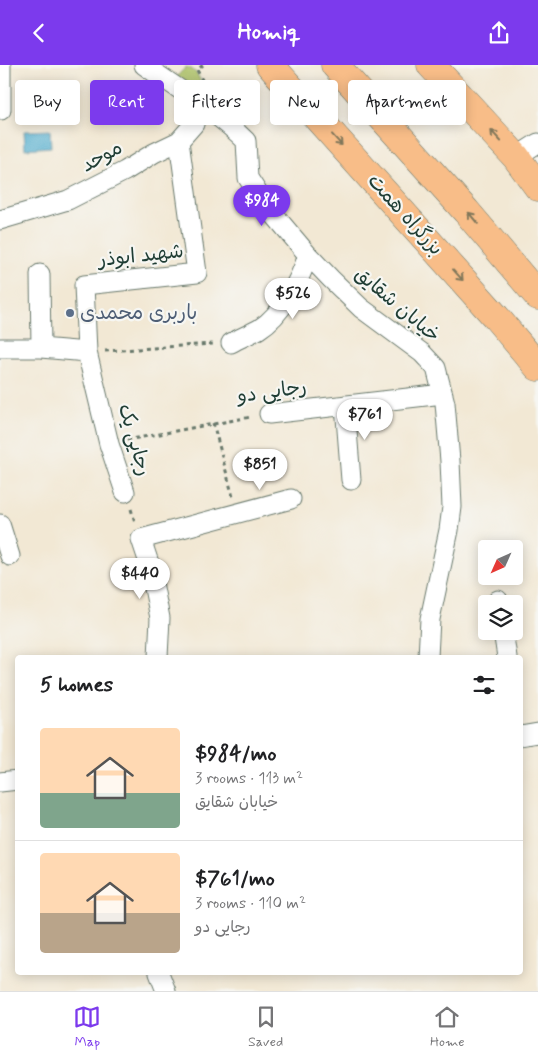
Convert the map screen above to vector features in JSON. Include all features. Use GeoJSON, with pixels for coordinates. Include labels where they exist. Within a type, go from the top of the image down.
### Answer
{"type":"FeatureCollection","features":[{"type":"Feature","properties":{"kind":"highway","name":"بزرگراه همت"},"geometry":{"type":"LineString","coordinates":[[270,65],[538,367]]}},
{"type":"Feature","properties":{"kind":"highway"},"geometry":{"type":"LineString","coordinates":[[334,65],[466,211],[538,295]]}},
{"type":"Feature","properties":{"kind":"highway"},"geometry":{"type":"LineString","coordinates":[[431,65],[527,150],[538,187]]}},
{"type":"Feature","properties":{"kind":"street"},"geometry":{"type":"LineString","coordinates":[[1,110],[2,65]]}},
{"type":"Feature","properties":{"kind":"street","name":"خیابان شقایق"},"geometry":{"type":"LineString","coordinates":[[144,65],[174,85]]}},
{"type":"Feature","properties":{"kind":"street","name":"موحد"},"geometry":{"type":"LineString","coordinates":[[0,220],[68,201],[179,141],[193,125]]}},
{"type":"Feature","properties":{"kind":"street","name":"خیابان شقایق"},"geometry":{"type":"LineString","coordinates":[[230,125],[246,141],[248,178],[265,204],[308,255],[361,307],[422,353],[436,368],[443,394],[450,461],[452,507],[430,619],[428,655]]}},
{"type":"Feature","properties":{"kind":"street","name":"شهید ابوذر"},"geometry":{"type":"LineString","coordinates":[[87,352],[84,285],[197,273],[179,141]]}},
{"type":"Feature","properties":{"kind":"street"},"geometry":{"type":"LineString","coordinates":[[231,343],[261,328],[285,303],[303,271],[308,255]]}},
{"type":"Feature","properties":{"kind":"street"},"geometry":{"type":"LineString","coordinates":[[40,274],[41,348]]}},
{"type":"Feature","properties":{"kind":"street"},"geometry":{"type":"LineString","coordinates":[[0,348],[41,348],[87,352]]}},
{"type":"Feature","properties":{"kind":"street","name":"رجایی یک"},"geometry":{"type":"LineString","coordinates":[[87,352],[109,444],[125,491]]}},
{"type":"Feature","properties":{"kind":"street","name":"رجایی دو"},"geometry":{"type":"LineString","coordinates":[[269,414],[443,394]]}},
{"type":"Feature","properties":{"kind":"street"},"geometry":{"type":"LineString","coordinates":[[345,405],[351,480]]}},
{"type":"Feature","properties":{"kind":"street"},"geometry":{"type":"LineString","coordinates":[[158,655],[160,617],[149,563],[141,539],[238,515],[291,499]]}},
{"type":"Feature","properties":{"kind":"street"},"geometry":{"type":"LineString","coordinates":[[0,524],[10,556]]}},
{"type":"Feature","properties":{"kind":"street"},"geometry":{"type":"LineString","coordinates":[[504,640],[507,655]]}},
{"type":"Feature","properties":{"kind":"street"},"geometry":{"type":"LineString","coordinates":[[523,736],[538,733]]}},
{"type":"Feature","properties":{"kind":"street"},"geometry":{"type":"LineString","coordinates":[[0,782],[15,780]]}},
{"type":"Feature","properties":{"kind":"street"},"geometry":{"type":"LineString","coordinates":[[160,975],[166,991]]}},
{"type":"Feature","properties":{"kind":"path"},"geometry":{"type":"LineString","coordinates":[[87,352],[231,343]]}},
{"type":"Feature","properties":{"kind":"path","name":"رجایی دو"},"geometry":{"type":"LineString","coordinates":[[109,444],[269,414]]}},
{"type":"Feature","properties":{"kind":"path"},"geometry":{"type":"LineString","coordinates":[[214,423],[238,515]]}},
{"type":"Feature","properties":{"kind":"path","name":"رجایی یک"},"geometry":{"type":"LineString","coordinates":[[125,491],[141,539]]}},
{"type":"Feature","properties":{"kind":"green space"},"geometry":{"type":"Polygon","coordinates":[[[186,67],[194,71],[200,80],[176,80],[174,79],[186,67]]]}},
{"type":"Feature","properties":{"kind":"water"},"geometry":{"type":"Polygon","coordinates":[[[50,130],[51,147],[25,149],[24,131],[50,130]]]}},
{"type":"Feature","properties":{"kind":"place","name":"باربری محمدی"},"geometry":{"type":"Point","coordinates":[70,313]}}]}
